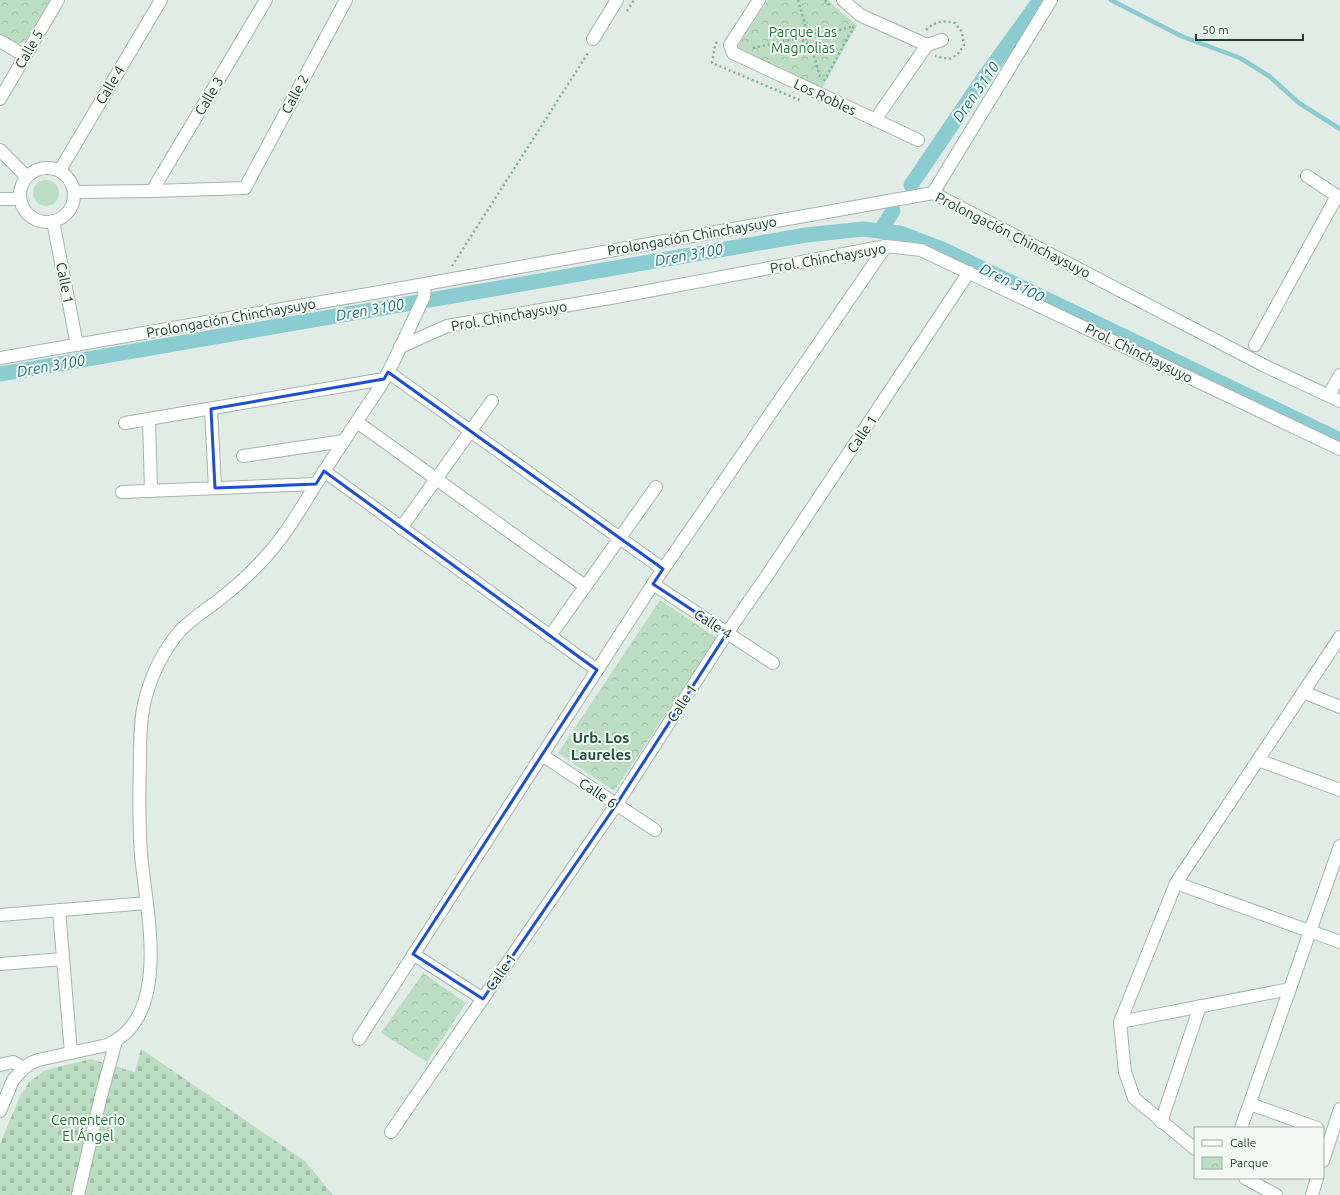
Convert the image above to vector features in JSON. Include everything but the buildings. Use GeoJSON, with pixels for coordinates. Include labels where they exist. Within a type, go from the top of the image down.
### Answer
{"type":"FeatureCollection","features":[{"type":"Feature","properties":{"kind":"street","name":"Calle 5"},"geometry":{"type":"LineString","coordinates":[[0,99],[58,0]]}},
{"type":"Feature","properties":{"kind":"street","name":"Calle 4"},"geometry":{"type":"LineString","coordinates":[[60,170],[161,0]]}},
{"type":"Feature","properties":{"kind":"street","name":"Calle 3"},"geometry":{"type":"LineString","coordinates":[[152,192],[266,0]]}},
{"type":"Feature","properties":{"kind":"street","name":"Calle 2"},"geometry":{"type":"LineString","coordinates":[[152,192],[245,188],[346,0]]}},
{"type":"Feature","properties":{"kind":"street"},"geometry":{"type":"LineString","coordinates":[[593,39],[617,0]]}},
{"type":"Feature","properties":{"kind":"street","name":"Los Robles"},"geometry":{"type":"LineString","coordinates":[[759,0],[730,44],[733,53],[918,140]]}},
{"type":"Feature","properties":{"kind":"street"},"geometry":{"type":"LineString","coordinates":[[843,0],[860,14],[927,45]]}},
{"type":"Feature","properties":{"kind":"street"},"geometry":{"type":"LineString","coordinates":[[933,193],[1051,0]]}},
{"type":"Feature","properties":{"kind":"street"},"geometry":{"type":"LineString","coordinates":[[875,120],[927,45],[942,40]]}},
{"type":"Feature","properties":{"kind":"street"},"geometry":{"type":"LineString","coordinates":[[0,41],[26,56]]}},
{"type":"Feature","properties":{"kind":"street"},"geometry":{"type":"LineString","coordinates":[[0,150],[26,176]]}},
{"type":"Feature","properties":{"kind":"street"},"geometry":{"type":"LineString","coordinates":[[42,168],[60,170],[69,179],[74,192],[74,198],[69,210],[60,219],[42,222],[32,217],[24,209],[20,199],[22,183],[26,176],[33,171],[42,168]]}},
{"type":"Feature","properties":{"kind":"street"},"geometry":{"type":"LineString","coordinates":[[1255,345],[1338,197],[1307,176]]}},
{"type":"Feature","properties":{"kind":"street"},"geometry":{"type":"LineString","coordinates":[[74,192],[152,192]]}},
{"type":"Feature","properties":{"kind":"street","name":"Prolongación Chinchaysuyo"},"geometry":{"type":"LineString","coordinates":[[0,358],[933,193],[1259,363],[1340,401]]}},
{"type":"Feature","properties":{"kind":"street"},"geometry":{"type":"LineString","coordinates":[[0,199],[20,199]]}},
{"type":"Feature","properties":{"kind":"street","name":"Calle 1"},"geometry":{"type":"LineString","coordinates":[[53,221],[77,345]]}},
{"type":"Feature","properties":{"kind":"street"},"geometry":{"type":"LineString","coordinates":[[359,1039],[653,584],[886,246]]}},
{"type":"Feature","properties":{"kind":"street","name":"Prol. Chinchaysuyo"},"geometry":{"type":"LineString","coordinates":[[400,347],[447,326],[616,297],[886,246],[921,250],[1340,449]]}},
{"type":"Feature","properties":{"kind":"street","name":"Calle 1"},"geometry":{"type":"LineString","coordinates":[[391,1132],[616,805],[727,633],[768,574],[969,272]]}},
{"type":"Feature","properties":{"kind":"street"},"geometry":{"type":"LineString","coordinates":[[0,1111],[13,1080],[24,1068],[38,1060],[107,1045],[116,1041],[129,1031],[134,1024],[148,987],[152,956],[142,856],[140,817],[140,741],[144,706],[155,672],[161,658],[179,632],[190,621],[250,573],[280,540],[386,376],[424,297],[425,284]]}},
{"type":"Feature","properties":{"kind":"street"},"geometry":{"type":"LineString","coordinates":[[1329,395],[1340,375]]}},
{"type":"Feature","properties":{"kind":"street"},"geometry":{"type":"LineString","coordinates":[[125,423],[386,376],[470,431],[664,569]]}},
{"type":"Feature","properties":{"kind":"street"},"geometry":{"type":"LineString","coordinates":[[401,528],[492,401]]}},
{"type":"Feature","properties":{"kind":"street"},"geometry":{"type":"LineString","coordinates":[[210,408],[214,488]]}},
{"type":"Feature","properties":{"kind":"street"},"geometry":{"type":"LineString","coordinates":[[149,419],[151,491]]}},
{"type":"Feature","properties":{"kind":"street"},"geometry":{"type":"LineString","coordinates":[[356,422],[585,586]]}},
{"type":"Feature","properties":{"kind":"street"},"geometry":{"type":"LineString","coordinates":[[243,456],[344,441]]}},
{"type":"Feature","properties":{"kind":"street"},"geometry":{"type":"LineString","coordinates":[[324,471],[597,670]]}},
{"type":"Feature","properties":{"kind":"street"},"geometry":{"type":"LineString","coordinates":[[122,492],[316,484]]}},
{"type":"Feature","properties":{"kind":"street"},"geometry":{"type":"LineString","coordinates":[[550,636],[656,487]]}},
{"type":"Feature","properties":{"kind":"street","name":"Calle 4"},"geometry":{"type":"LineString","coordinates":[[653,584],[773,663]]}},
{"type":"Feature","properties":{"kind":"street"},"geometry":{"type":"LineString","coordinates":[[1194,1148],[1134,1098],[1125,1072],[1120,1022],[1176,883],[1340,637]]}},
{"type":"Feature","properties":{"kind":"street"},"geometry":{"type":"LineString","coordinates":[[1303,692],[1340,707]]}},
{"type":"Feature","properties":{"kind":"street","name":"Calle 6"},"geometry":{"type":"LineString","coordinates":[[542,755],[655,830]]}},
{"type":"Feature","properties":{"kind":"street"},"geometry":{"type":"LineString","coordinates":[[1258,760],[1340,790]]}},
{"type":"Feature","properties":{"kind":"street"},"geometry":{"type":"LineString","coordinates":[[1241,1127],[1340,846]]}},
{"type":"Feature","properties":{"kind":"street"},"geometry":{"type":"LineString","coordinates":[[1176,883],[1340,942]]}},
{"type":"Feature","properties":{"kind":"street"},"geometry":{"type":"LineString","coordinates":[[0,915],[147,903]]}},
{"type":"Feature","properties":{"kind":"street"},"geometry":{"type":"LineString","coordinates":[[59,910],[71,1052]]}},
{"type":"Feature","properties":{"kind":"street"},"geometry":{"type":"LineString","coordinates":[[413,954],[483,999]]}},
{"type":"Feature","properties":{"kind":"street"},"geometry":{"type":"LineString","coordinates":[[0,964],[63,959]]}},
{"type":"Feature","properties":{"kind":"street"},"geometry":{"type":"LineString","coordinates":[[1120,1022],[1290,989]]}},
{"type":"Feature","properties":{"kind":"street"},"geometry":{"type":"LineString","coordinates":[[1161,1122],[1200,1006]]}},
{"type":"Feature","properties":{"kind":"street"},"geometry":{"type":"LineString","coordinates":[[78,1195],[101,1096],[116,1041]]}},
{"type":"Feature","properties":{"kind":"street"},"geometry":{"type":"LineString","coordinates":[[0,1065],[13,1062],[24,1068]]}},
{"type":"Feature","properties":{"kind":"street"},"geometry":{"type":"LineString","coordinates":[[1250,1104],[1314,1127]]}},
{"type":"Feature","properties":{"kind":"street"},"geometry":{"type":"LineString","coordinates":[[1324,1158],[1340,1109]]}},
{"type":"Feature","properties":{"kind":"street"},"geometry":{"type":"LineString","coordinates":[[1247,1179],[1276,1195]]}},
{"type":"Feature","properties":{"kind":"street"},"geometry":{"type":"LineString","coordinates":[[1312,1195],[1317,1179]]}},
{"type":"Feature","properties":{"kind":"path"},"geometry":{"type":"LineString","coordinates":[[798,0],[806,28]]}},
{"type":"Feature","properties":{"kind":"path"},"geometry":{"type":"LineString","coordinates":[[799,38],[811,46],[822,84],[855,26],[818,36],[811,46]]}},
{"type":"Feature","properties":{"kind":"path"},"geometry":{"type":"LineString","coordinates":[[806,28],[813,31],[818,36]]}},
{"type":"Feature","properties":{"kind":"path"},"geometry":{"type":"LineString","coordinates":[[747,50],[799,38],[806,28]]}},
{"type":"Feature","properties":{"kind":"path"},"geometry":{"type":"LineString","coordinates":[[443,280],[588,53]]}},
{"type":"Feature","properties":{"kind":"highlighted area"},"geometry":{"type":"Polygon","coordinates":[[[388,372],[663,569],[653,584],[727,633],[616,805],[483,999],[413,954],[597,670],[324,471],[316,484],[215,488],[211,409],[384,379],[388,372]]]}},
{"type":"Feature","properties":{"kind":"green space"},"geometry":{"type":"Polygon","coordinates":[[[0,0],[52,0],[32,34],[26,40],[16,44],[0,34],[0,0]]]}},
{"type":"Feature","properties":{"kind":"green space","name":"Parque Las Magnolias"},"geometry":{"type":"Polygon","coordinates":[[[768,0],[828,0],[857,25],[821,90],[739,53],[738,46],[768,0]]]}},
{"type":"Feature","properties":{"kind":"green space"},"geometry":{"type":"Polygon","coordinates":[[[46,180],[55,184],[59,193],[55,202],[46,206],[37,202],[33,193],[37,184],[46,180]]]}},
{"type":"Feature","properties":{"kind":"green space"},"geometry":{"type":"Polygon","coordinates":[[[660,600],[717,638],[614,791],[558,753],[660,600]]]}},
{"type":"Feature","properties":{"kind":"green space"},"geometry":{"type":"Polygon","coordinates":[[[423,973],[466,1003],[427,1062],[381,1033],[423,973]]]}},
{"type":"Feature","properties":{"kind":"green space","name":"Cementerio El Ángel"},"geometry":{"type":"Polygon","coordinates":[[[141,1049],[305,1161],[333,1195],[0,1195],[0,1144],[20,1096],[29,1082],[42,1072],[90,1059],[135,1072],[141,1049]]]}},
{"type":"Feature","properties":{"kind":"waterway","name":"Dren 3110"},"geometry":{"type":"LineString","coordinates":[[911,185],[983,79],[1040,0]]}},
{"type":"Feature","properties":{"kind":"waterway"},"geometry":{"type":"LineString","coordinates":[[1111,0],[1181,36],[1240,58],[1269,76],[1299,103],[1340,129]]}},
{"type":"Feature","properties":{"kind":"waterway","name":"Dren 3110"},"geometry":{"type":"LineString","coordinates":[[880,231],[893,211]]}},
{"type":"Feature","properties":{"kind":"waterway","name":"Dren 3100"},"geometry":{"type":"LineString","coordinates":[[0,374],[806,235],[863,229],[900,233],[942,249],[1340,440]]}},
{"type":"Feature","properties":{"kind":"district","name":"Urb. Los Laureles"},"geometry":{"type":"Point","coordinates":[601,746]}}]}
